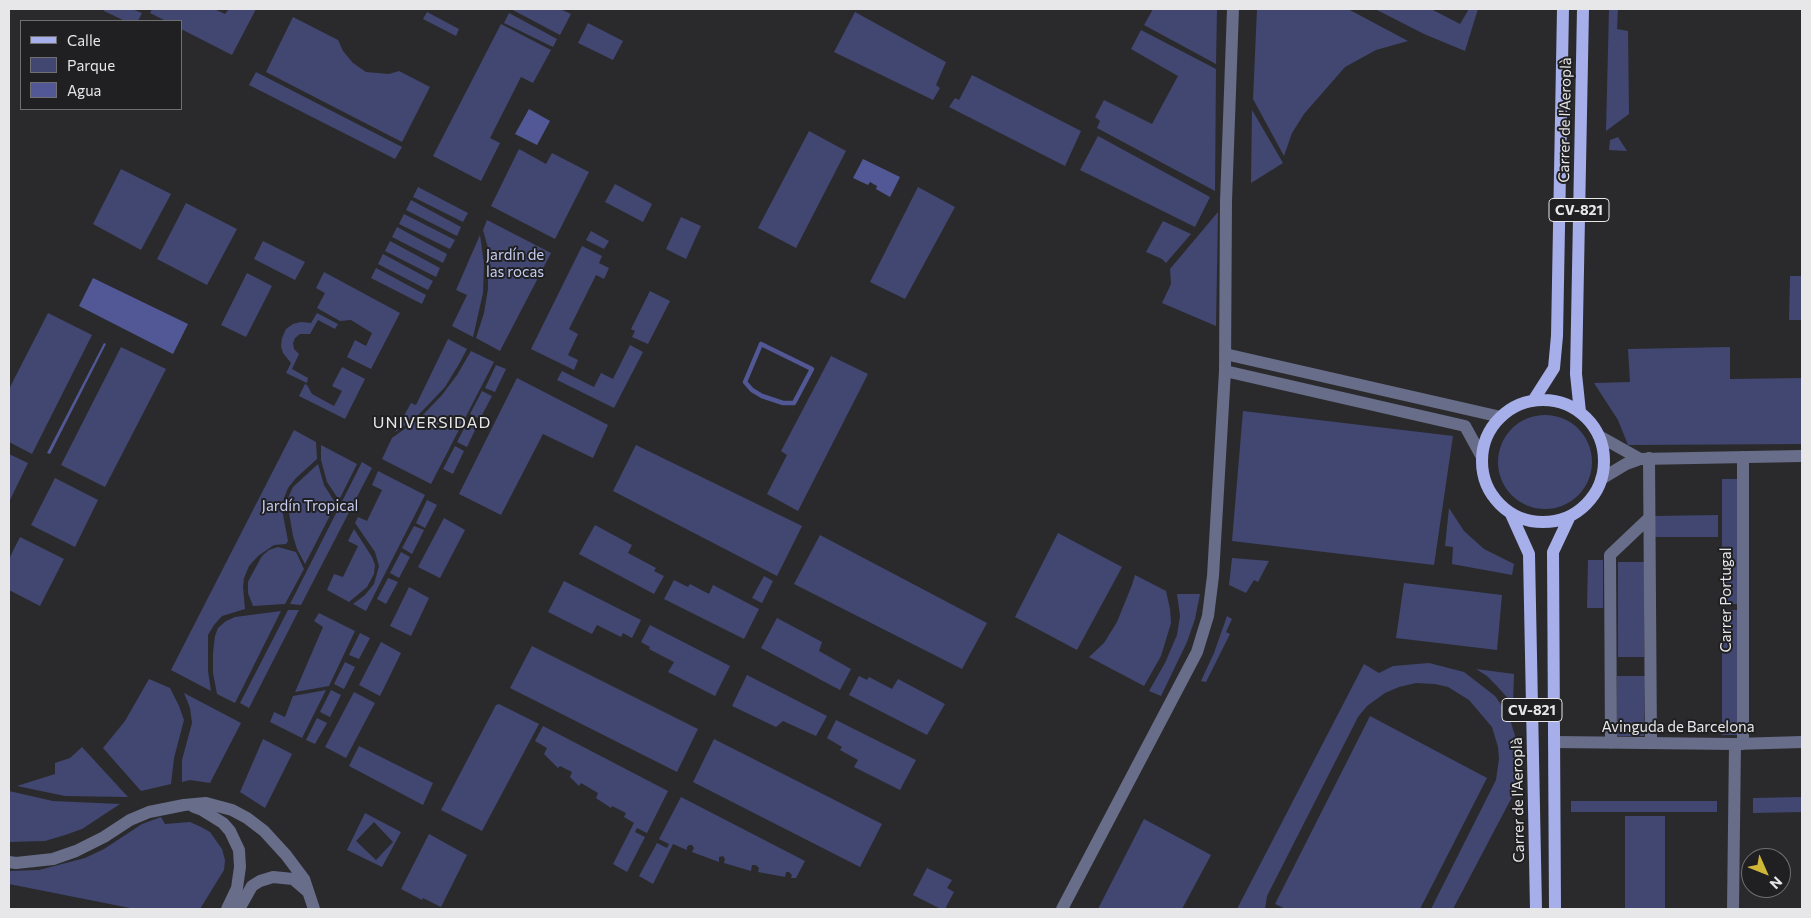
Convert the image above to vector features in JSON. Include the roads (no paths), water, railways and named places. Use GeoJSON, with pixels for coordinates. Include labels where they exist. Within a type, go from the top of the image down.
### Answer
{"type":"FeatureCollection","features":[{"type":"Feature","properties":{"kind":"main road","name":"Carrer de l'Aeroplà"},"geometry":{"type":"LineString","coordinates":[[1533,401],[1554,368],[1557,336],[1563,9]]}},
{"type":"Feature","properties":{"kind":"main road","name":"Carrer de l'Aeroplà"},"geometry":{"type":"LineString","coordinates":[[1580,412],[1576,374],[1584,9]]}},
{"type":"Feature","properties":{"kind":"main road","name":"CV-821"},"geometry":{"type":"LineString","coordinates":[[1550,400],[1565,404],[1580,412],[1591,423],[1599,436],[1603,450],[1604,465],[1602,479],[1595,494],[1584,507],[1570,516],[1551,522],[1530,521],[1511,514],[1498,503],[1488,490],[1483,474],[1482,457],[1485,442],[1491,428],[1510,409],[1533,401],[1550,400]]}},
{"type":"Feature","properties":{"kind":"main road","name":"Carrer de l'Aeroplà"},"geometry":{"type":"LineString","coordinates":[[1511,514],[1529,554],[1536,909]]}},
{"type":"Feature","properties":{"kind":"main road","name":"CV-821"},"geometry":{"type":"LineString","coordinates":[[1555,909],[1553,552],[1570,516]]}},
{"type":"Feature","properties":{"kind":"street"},"geometry":{"type":"LineString","coordinates":[[1062,909],[1197,652],[1208,616],[1213,576],[1225,371],[1226,201],[1233,9]]}},
{"type":"Feature","properties":{"kind":"street"},"geometry":{"type":"LineString","coordinates":[[1225,354],[1501,417]]}},
{"type":"Feature","properties":{"kind":"street"},"geometry":{"type":"LineString","coordinates":[[1225,371],[1465,426],[1482,457]]}},
{"type":"Feature","properties":{"kind":"street"},"geometry":{"type":"LineString","coordinates":[[1599,436],[1644,458]]}},
{"type":"Feature","properties":{"kind":"street"},"geometry":{"type":"LineString","coordinates":[[1602,479],[1626,464],[1644,458],[1802,456]]}},
{"type":"Feature","properties":{"kind":"street","name":"Carrer Portugal"},"geometry":{"type":"LineString","coordinates":[[1733,909],[1739,744],[1742,457]]}},
{"type":"Feature","properties":{"kind":"street"},"geometry":{"type":"LineString","coordinates":[[1644,458],[1649,518],[1651,742]]}},
{"type":"Feature","properties":{"kind":"street"},"geometry":{"type":"LineString","coordinates":[[1611,742],[1610,555],[1649,518]]}},
{"type":"Feature","properties":{"kind":"street","name":"Avinguda de Barcelona"},"geometry":{"type":"LineString","coordinates":[[1554,742],[1739,744],[1802,742]]}},
{"type":"Feature","properties":{"kind":"street"},"geometry":{"type":"LineString","coordinates":[[9,862],[53,859],[76,851],[104,837],[130,820],[149,812],[184,805],[212,805],[232,810],[247,818],[264,831],[286,855],[304,879],[314,909]]}},
{"type":"Feature","properties":{"kind":"street"},"geometry":{"type":"LineString","coordinates":[[184,805],[202,810],[223,823],[230,831],[238,850],[240,867],[237,888],[227,909]]}},
{"type":"Feature","properties":{"kind":"street"},"geometry":{"type":"LineString","coordinates":[[239,909],[252,886],[273,877],[292,879],[310,894]]}},
{"type":"Feature","properties":{"kind":"water"},"geometry":{"type":"Polygon","coordinates":[[[529,109],[550,121],[537,145],[515,134],[529,109]]]}},
{"type":"Feature","properties":{"kind":"water"},"geometry":{"type":"Polygon","coordinates":[[[863,159],[900,177],[890,197],[876,189],[877,186],[870,182],[868,185],[853,178],[863,159]]]}},
{"type":"Feature","properties":{"kind":"water"},"geometry":{"type":"Polygon","coordinates":[[[93,278],[188,324],[173,354],[79,306],[93,278]]]}},
{"type":"Feature","properties":{"kind":"water"},"geometry":{"type":"Polygon","coordinates":[[[104,343],[106,344],[50,454],[47,453],[104,343]]]}},
{"type":"Feature","properties":{"kind":"waterway"},"geometry":{"type":"LineString","coordinates":[[761,344],[812,369],[794,403],[783,403],[762,396],[752,390],[745,382],[761,344]]}},
{"type":"Feature","properties":{"kind":"district","name":"UNIVERSIDAD"},"geometry":{"type":"Point","coordinates":[432,423]}},
{"type":"Feature","properties":{"kind":"park label","name":"Jardín de las rocas"},"geometry":{"type":"Point","coordinates":[515,264]}},
{"type":"Feature","properties":{"kind":"park label","name":"Jardín Tropical"},"geometry":{"type":"Point","coordinates":[310,506]}}]}
